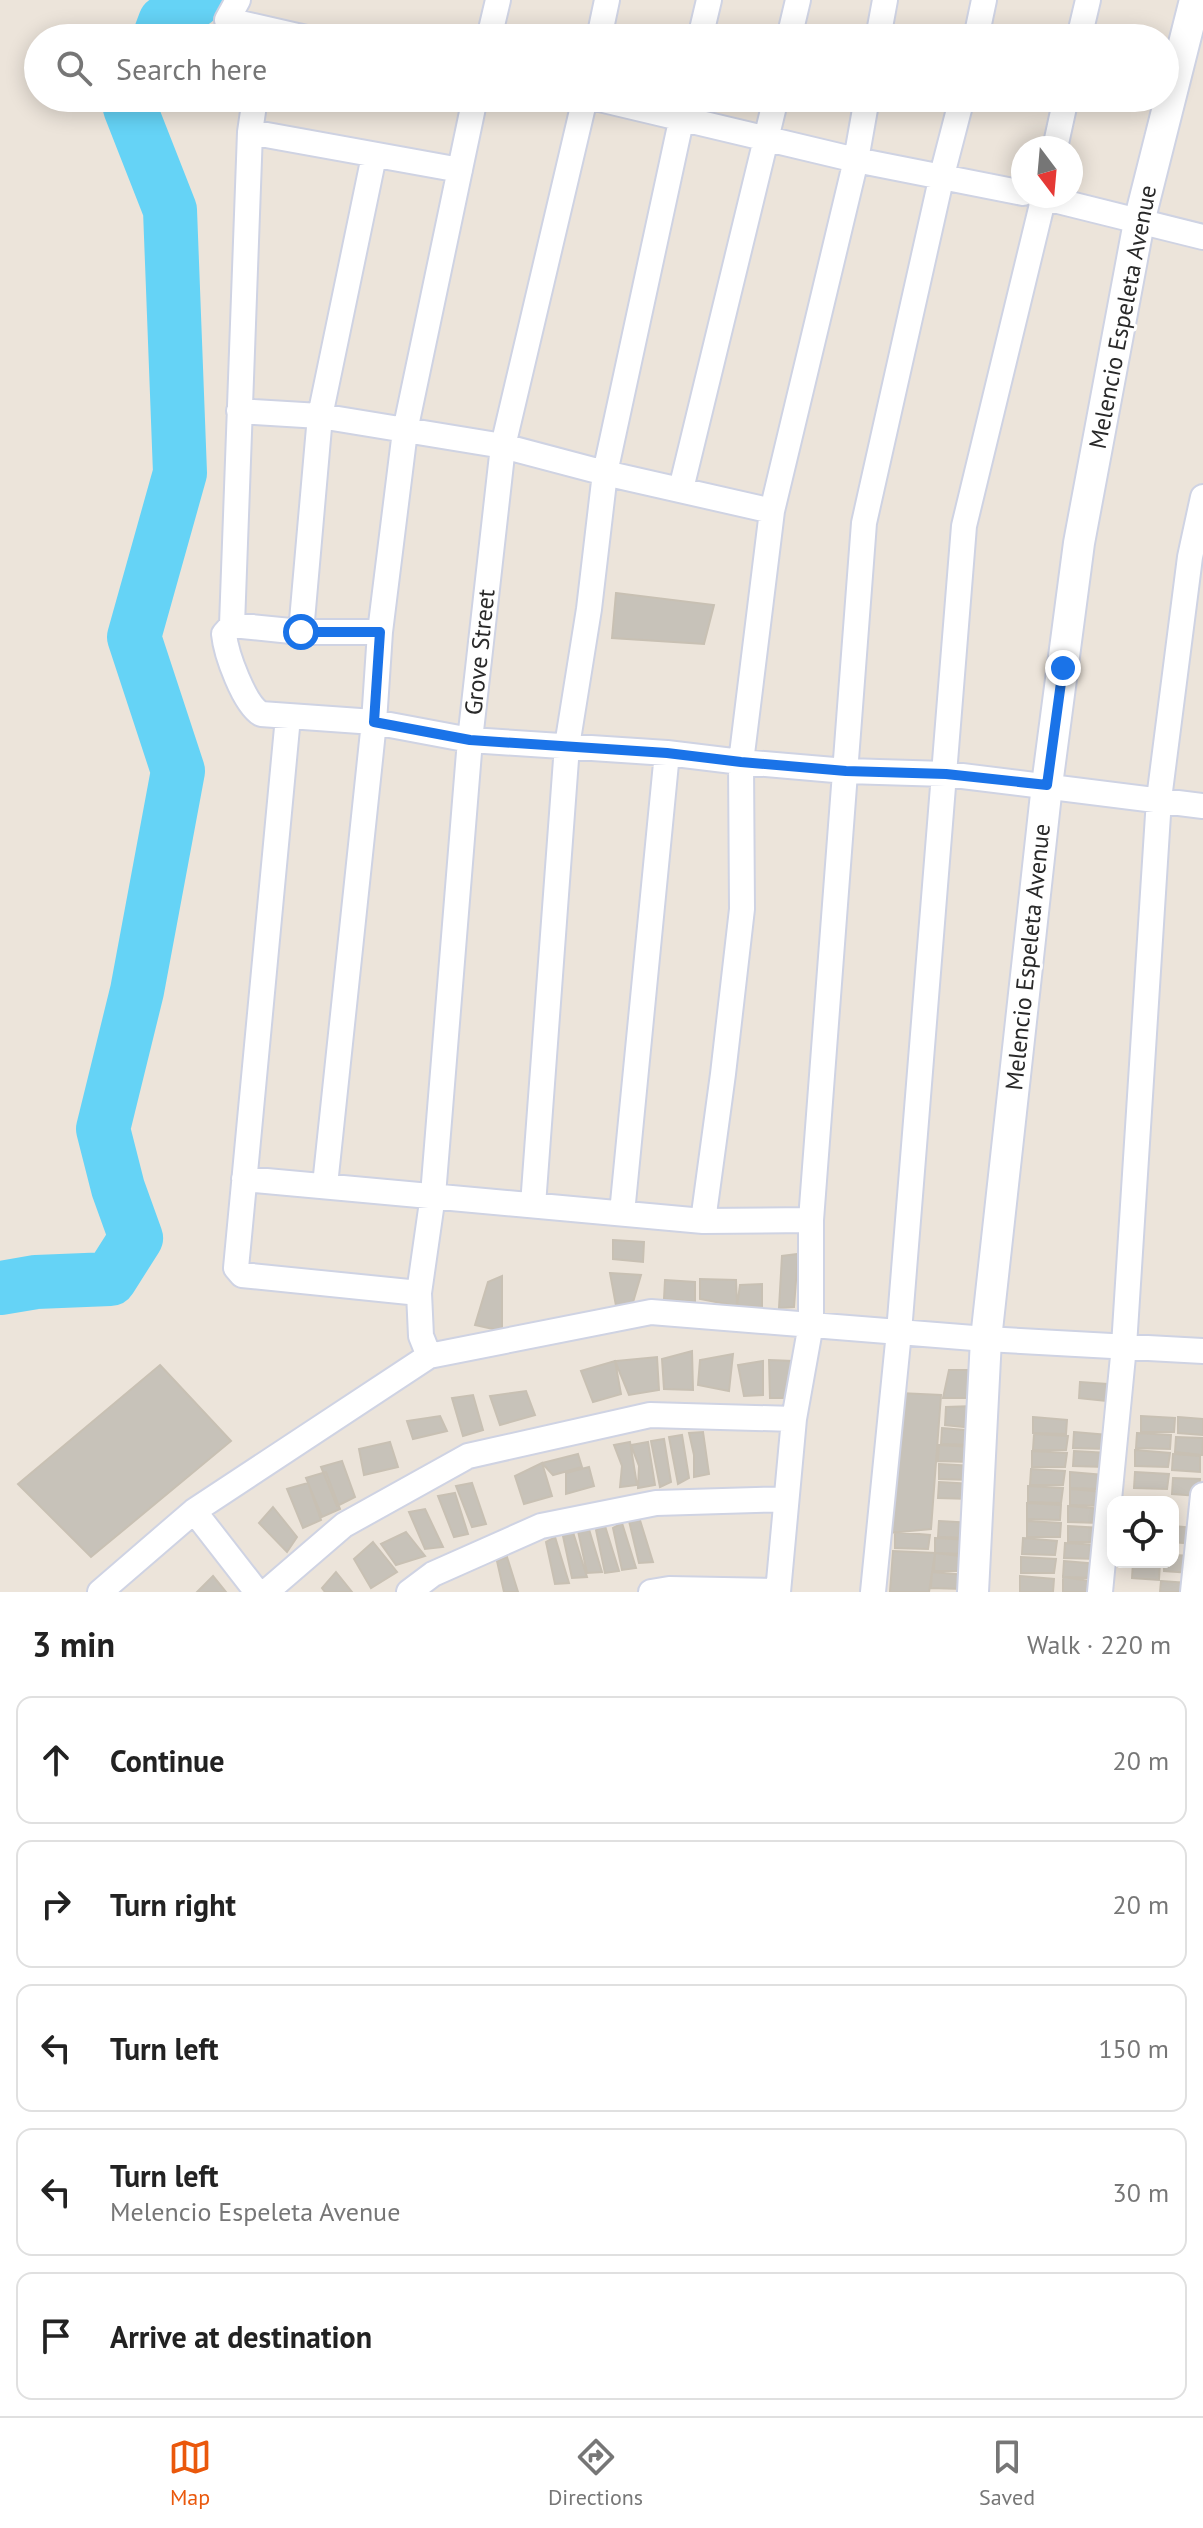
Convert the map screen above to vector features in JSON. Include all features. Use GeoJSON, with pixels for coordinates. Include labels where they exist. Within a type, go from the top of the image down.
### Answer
{"type":"FeatureCollection","features":[{"type":"Feature","properties":{"kind":"street"},"geometry":{"type":"LineString","coordinates":[[238,0],[227,20],[238,24]]}},
{"type":"Feature","properties":{"kind":"street"},"geometry":{"type":"LineString","coordinates":[[492,24],[498,0]]}},
{"type":"Feature","properties":{"kind":"street"},"geometry":{"type":"LineString","coordinates":[[602,24],[607,0]]}},
{"type":"Feature","properties":{"kind":"street"},"geometry":{"type":"LineString","coordinates":[[703,24],[709,0]]}},
{"type":"Feature","properties":{"kind":"street"},"geometry":{"type":"LineString","coordinates":[[792,24],[798,0]]}},
{"type":"Feature","properties":{"kind":"street"},"geometry":{"type":"LineString","coordinates":[[881,24],[885,0]]}},
{"type":"Feature","properties":{"kind":"street"},"geometry":{"type":"LineString","coordinates":[[979,24],[984,0]]}},
{"type":"Feature","properties":{"kind":"street"},"geometry":{"type":"LineString","coordinates":[[1082,24],[1088,0]]}},
{"type":"Feature","properties":{"kind":"street","name":"Melencio Espeleta Avenue"},"geometry":{"type":"LineString","coordinates":[[1179,63],[1195,0]]}},
{"type":"Feature","properties":{"kind":"street"},"geometry":{"type":"LineString","coordinates":[[253,112],[232,625],[224,634],[224,640],[253,709],[261,714],[288,717],[374,722],[470,740],[667,753],[846,771],[946,774],[1203,806]]}},
{"type":"Feature","properties":{"kind":"street"},"geometry":{"type":"LineString","coordinates":[[325,1185],[374,722],[380,632],[405,431],[472,112]]}},
{"type":"Feature","properties":{"kind":"street","name":"Grove Street"},"geometry":{"type":"LineString","coordinates":[[429,1356],[421,1336],[419,1293],[433,1195],[470,740],[503,446],[582,112]]}},
{"type":"Feature","properties":{"kind":"street"},"geometry":{"type":"LineString","coordinates":[[533,1205],[567,746],[589,609],[605,473],[682,112]]}},
{"type":"Feature","properties":{"kind":"street"},"geometry":{"type":"LineString","coordinates":[[694,112],[767,139],[1011,190]]}},
{"type":"Feature","properties":{"kind":"street"},"geometry":{"type":"LineString","coordinates":[[681,489],[773,112]]}},
{"type":"Feature","properties":{"kind":"street"},"geometry":{"type":"LineString","coordinates":[[703,1221],[742,909],[741,762],[772,511],[856,160],[865,112]]}},
{"type":"Feature","properties":{"kind":"street"},"geometry":{"type":"LineString","coordinates":[[651,1592],[669,1589],[778,1591],[794,1419],[811,1324],[811,1220],[864,523],[958,112]]}},
{"type":"Feature","properties":{"kind":"street"},"geometry":{"type":"LineString","coordinates":[[1058,136],[1063,112]]}},
{"type":"Feature","properties":{"kind":"street","name":"Melencio Espeleta Avenue"},"geometry":{"type":"LineString","coordinates":[[973,1592],[986,1339],[1047,785],[1079,543],[1139,222],[1167,112]]}},
{"type":"Feature","properties":{"kind":"street"},"geometry":{"type":"LineString","coordinates":[[250,132],[460,170]]}},
{"type":"Feature","properties":{"kind":"street"},"geometry":{"type":"LineString","coordinates":[[301,632],[320,416],[374,156]]}},
{"type":"Feature","properties":{"kind":"street"},"geometry":{"type":"LineString","coordinates":[[873,1592],[899,1332],[964,526],[1034,208]]}},
{"type":"Feature","properties":{"kind":"street"},"geometry":{"type":"LineString","coordinates":[[1083,208],[1203,237]]}},
{"type":"Feature","properties":{"kind":"street"},"geometry":{"type":"LineString","coordinates":[[239,411],[320,416],[503,446],[772,511]]}},
{"type":"Feature","properties":{"kind":"street"},"geometry":{"type":"LineString","coordinates":[[1100,1592],[1124,1346],[1159,799],[1190,557],[1203,497]]}},
{"type":"Feature","properties":{"kind":"street"},"geometry":{"type":"LineString","coordinates":[[232,625],[301,632],[380,632]]}},
{"type":"Feature","properties":{"kind":"street"},"geometry":{"type":"LineString","coordinates":[[288,717],[236,1268],[242,1275],[419,1293]]}},
{"type":"Feature","properties":{"kind":"street"},"geometry":{"type":"LineString","coordinates":[[622,1213],[667,753]]}},
{"type":"Feature","properties":{"kind":"street"},"geometry":{"type":"LineString","coordinates":[[244,1179],[703,1221],[811,1220]]}},
{"type":"Feature","properties":{"kind":"street"},"geometry":{"type":"LineString","coordinates":[[100,1592],[194,1511],[429,1356],[651,1312],[986,1339],[1203,1351]]}},
{"type":"Feature","properties":{"kind":"street"},"geometry":{"type":"LineString","coordinates":[[266,1592],[344,1525],[468,1456],[650,1415],[794,1419]]}},
{"type":"Feature","properties":{"kind":"street"},"geometry":{"type":"LineString","coordinates":[[1193,1592],[1203,1495]]}},
{"type":"Feature","properties":{"kind":"street"},"geometry":{"type":"LineString","coordinates":[[409,1592],[433,1574],[541,1526],[656,1503],[786,1499]]}},
{"type":"Feature","properties":{"kind":"street"},"geometry":{"type":"LineString","coordinates":[[194,1511],[257,1592]]}},
{"type":"Feature","properties":{"kind":"building"},"geometry":{"type":"Polygon","coordinates":[[[616,593],[714,605],[704,644],[612,638],[616,593]]]}},
{"type":"Feature","properties":{"kind":"building"},"geometry":{"type":"Polygon","coordinates":[[[613,1240],[644,1242],[643,1262],[613,1259],[613,1240]]]}},
{"type":"Feature","properties":{"kind":"building"},"geometry":{"type":"Polygon","coordinates":[[[798,1254],[794,1307],[779,1308],[782,1256],[798,1254]]]}},
{"type":"Feature","properties":{"kind":"building"},"geometry":{"type":"Polygon","coordinates":[[[610,1273],[641,1275],[631,1309],[617,1311],[610,1273]]]}},
{"type":"Feature","properties":{"kind":"building"},"geometry":{"type":"Polygon","coordinates":[[[502,1276],[502,1331],[475,1325],[488,1282],[502,1276]]]}},
{"type":"Feature","properties":{"kind":"building"},"geometry":{"type":"Polygon","coordinates":[[[700,1279],[736,1280],[737,1306],[700,1299],[700,1279]]]}},
{"type":"Feature","properties":{"kind":"building"},"geometry":{"type":"Polygon","coordinates":[[[665,1280],[695,1282],[695,1302],[664,1299],[665,1280]]]}},
{"type":"Feature","properties":{"kind":"building"},"geometry":{"type":"Polygon","coordinates":[[[762,1284],[762,1307],[737,1306],[740,1285],[762,1284]]]}},
{"type":"Feature","properties":{"kind":"building"},"geometry":{"type":"Polygon","coordinates":[[[692,1351],[693,1390],[664,1389],[662,1359],[692,1351]]]}},
{"type":"Feature","properties":{"kind":"building"},"geometry":{"type":"Polygon","coordinates":[[[733,1354],[729,1391],[698,1385],[700,1360],[733,1354]]]}},
{"type":"Feature","properties":{"kind":"building"},"geometry":{"type":"Polygon","coordinates":[[[657,1357],[659,1390],[629,1395],[615,1361],[657,1357]]]}},
{"type":"Feature","properties":{"kind":"building"},"geometry":{"type":"Polygon","coordinates":[[[769,1360],[793,1361],[788,1398],[770,1398],[769,1360]]]}},
{"type":"Feature","properties":{"kind":"building"},"geometry":{"type":"Polygon","coordinates":[[[615,1361],[621,1394],[593,1402],[581,1371],[615,1361]]]}},
{"type":"Feature","properties":{"kind":"building"},"geometry":{"type":"Polygon","coordinates":[[[763,1361],[763,1395],[744,1396],[738,1365],[763,1361]]]}},
{"type":"Feature","properties":{"kind":"building"},"geometry":{"type":"Polygon","coordinates":[[[160,1365],[231,1441],[91,1557],[18,1484],[160,1365]]]}},
{"type":"Feature","properties":{"kind":"building"},"geometry":{"type":"Polygon","coordinates":[[[949,1370],[978,1370],[976,1398],[943,1398],[949,1370]]]}},
{"type":"Feature","properties":{"kind":"building"},"geometry":{"type":"Polygon","coordinates":[[[1080,1382],[1107,1384],[1106,1401],[1079,1398],[1080,1382]]]}},
{"type":"Feature","properties":{"kind":"building"},"geometry":{"type":"Polygon","coordinates":[[[526,1391],[535,1415],[500,1425],[490,1396],[526,1391]]]}},
{"type":"Feature","properties":{"kind":"building"},"geometry":{"type":"Polygon","coordinates":[[[899,1393],[941,1395],[931,1529],[889,1533],[899,1393]]]}},
{"type":"Feature","properties":{"kind":"building"},"geometry":{"type":"Polygon","coordinates":[[[473,1395],[483,1430],[463,1436],[452,1398],[473,1395]]]}},
{"type":"Feature","properties":{"kind":"building"},"geometry":{"type":"Polygon","coordinates":[[[974,1406],[973,1428],[945,1425],[946,1407],[974,1406]]]}},
{"type":"Feature","properties":{"kind":"building"},"geometry":{"type":"Polygon","coordinates":[[[440,1416],[447,1431],[413,1439],[407,1421],[440,1416]]]}},
{"type":"Feature","properties":{"kind":"building"},"geometry":{"type":"Polygon","coordinates":[[[1141,1416],[1175,1418],[1174,1432],[1141,1432],[1141,1416]]]}},
{"type":"Feature","properties":{"kind":"building"},"geometry":{"type":"Polygon","coordinates":[[[1033,1417],[1067,1420],[1066,1434],[1033,1433],[1033,1417]]]}},
{"type":"Feature","properties":{"kind":"building"},"geometry":{"type":"Polygon","coordinates":[[[1178,1417],[1203,1419],[1203,1435],[1178,1433],[1178,1417]]]}},
{"type":"Feature","properties":{"kind":"building"},"geometry":{"type":"Polygon","coordinates":[[[942,1428],[976,1431],[974,1445],[941,1444],[942,1428]]]}},
{"type":"Feature","properties":{"kind":"building"},"geometry":{"type":"Polygon","coordinates":[[[703,1432],[709,1474],[694,1477],[694,1455],[689,1433],[703,1432]]]}},
{"type":"Feature","properties":{"kind":"building"},"geometry":{"type":"Polygon","coordinates":[[[1074,1432],[1108,1435],[1107,1449],[1073,1448],[1074,1432]]]}},
{"type":"Feature","properties":{"kind":"building"},"geometry":{"type":"Polygon","coordinates":[[[1137,1433],[1171,1435],[1170,1449],[1136,1448],[1137,1433]]]}},
{"type":"Feature","properties":{"kind":"building"},"geometry":{"type":"Polygon","coordinates":[[[1034,1434],[1068,1436],[1066,1450],[1033,1450],[1034,1434]]]}},
{"type":"Feature","properties":{"kind":"building"},"geometry":{"type":"Polygon","coordinates":[[[682,1435],[689,1478],[678,1484],[669,1437],[682,1435]]]}},
{"type":"Feature","properties":{"kind":"building"},"geometry":{"type":"Polygon","coordinates":[[[1176,1437],[1203,1438],[1202,1455],[1175,1452],[1176,1437]]]}},
{"type":"Feature","properties":{"kind":"building"},"geometry":{"type":"Polygon","coordinates":[[[664,1439],[671,1482],[660,1487],[651,1441],[664,1439]]]}},
{"type":"Feature","properties":{"kind":"building"},"geometry":{"type":"Polygon","coordinates":[[[390,1442],[398,1467],[364,1475],[359,1449],[390,1442]]]}},
{"type":"Feature","properties":{"kind":"building"},"geometry":{"type":"Polygon","coordinates":[[[630,1442],[637,1485],[620,1487],[622,1466],[614,1445],[630,1442]]]}},
{"type":"Feature","properties":{"kind":"building"},"geometry":{"type":"Polygon","coordinates":[[[648,1442],[655,1485],[638,1488],[639,1466],[631,1445],[648,1442]]]}},
{"type":"Feature","properties":{"kind":"building"},"geometry":{"type":"Polygon","coordinates":[[[939,1445],[973,1447],[971,1462],[938,1461],[939,1445]]]}},
{"type":"Feature","properties":{"kind":"building"},"geometry":{"type":"Polygon","coordinates":[[[1135,1450],[1170,1453],[1168,1467],[1135,1466],[1135,1450]]]}},
{"type":"Feature","properties":{"kind":"building"},"geometry":{"type":"Polygon","coordinates":[[[1032,1451],[1067,1453],[1065,1467],[1032,1467],[1032,1451]]]}},
{"type":"Feature","properties":{"kind":"building"},"geometry":{"type":"Polygon","coordinates":[[[1074,1451],[1108,1453],[1106,1467],[1073,1466],[1074,1451]]]}},
{"type":"Feature","properties":{"kind":"building"},"geometry":{"type":"Polygon","coordinates":[[[578,1454],[582,1467],[553,1475],[542,1463],[578,1454]]]}},
{"type":"Feature","properties":{"kind":"building"},"geometry":{"type":"Polygon","coordinates":[[[1173,1454],[1200,1456],[1200,1472],[1172,1470],[1173,1454]]]}},
{"type":"Feature","properties":{"kind":"building"},"geometry":{"type":"Polygon","coordinates":[[[342,1461],[355,1497],[337,1506],[321,1467],[342,1461]]]}},
{"type":"Feature","properties":{"kind":"building"},"geometry":{"type":"Polygon","coordinates":[[[542,1463],[552,1496],[524,1504],[515,1476],[542,1463]]]}},
{"type":"Feature","properties":{"kind":"building"},"geometry":{"type":"Polygon","coordinates":[[[939,1464],[974,1466],[972,1480],[939,1479],[939,1464]]]}},
{"type":"Feature","properties":{"kind":"building"},"geometry":{"type":"Polygon","coordinates":[[[589,1467],[594,1486],[566,1494],[566,1473],[589,1467]]]}},
{"type":"Feature","properties":{"kind":"building"},"geometry":{"type":"Polygon","coordinates":[[[1031,1469],[1065,1471],[1063,1485],[1030,1485],[1031,1469]]]}},
{"type":"Feature","properties":{"kind":"building"},"geometry":{"type":"Polygon","coordinates":[[[326,1472],[340,1509],[322,1517],[306,1478],[326,1472]]]}},
{"type":"Feature","properties":{"kind":"building"},"geometry":{"type":"Polygon","coordinates":[[[1070,1472],[1104,1475],[1103,1489],[1070,1488],[1070,1472]]]}},
{"type":"Feature","properties":{"kind":"building"},"geometry":{"type":"Polygon","coordinates":[[[1135,1472],[1169,1474],[1167,1489],[1134,1488],[1135,1472]]]}},
{"type":"Feature","properties":{"kind":"building"},"geometry":{"type":"Polygon","coordinates":[[[1173,1478],[1200,1479],[1199,1496],[1172,1494],[1173,1478]]]}},
{"type":"Feature","properties":{"kind":"building"},"geometry":{"type":"Polygon","coordinates":[[[939,1482],[973,1484],[972,1499],[938,1498],[939,1482]]]}},
{"type":"Feature","properties":{"kind":"building"},"geometry":{"type":"Polygon","coordinates":[[[308,1483],[321,1520],[303,1528],[287,1489],[308,1483]]]}},
{"type":"Feature","properties":{"kind":"building"},"geometry":{"type":"Polygon","coordinates":[[[472,1483],[486,1524],[472,1527],[456,1486],[472,1483]]]}},
{"type":"Feature","properties":{"kind":"building"},"geometry":{"type":"Polygon","coordinates":[[[1028,1486],[1063,1488],[1061,1503],[1028,1502],[1028,1486]]]}},
{"type":"Feature","properties":{"kind":"building"},"geometry":{"type":"Polygon","coordinates":[[[1070,1489],[1105,1492],[1103,1506],[1070,1505],[1070,1489]]]}},
{"type":"Feature","properties":{"kind":"building"},"geometry":{"type":"Polygon","coordinates":[[[455,1493],[468,1534],[454,1537],[438,1496],[455,1493]]]}},
{"type":"Feature","properties":{"kind":"building"},"geometry":{"type":"Polygon","coordinates":[[[1027,1503],[1061,1505],[1060,1520],[1027,1519],[1027,1503]]]}},
{"type":"Feature","properties":{"kind":"building"},"geometry":{"type":"Polygon","coordinates":[[[1068,1506],[1103,1509],[1101,1523],[1068,1522],[1068,1506]]]}},
{"type":"Feature","properties":{"kind":"building"},"geometry":{"type":"Polygon","coordinates":[[[273,1507],[297,1537],[287,1552],[259,1523],[273,1507]]]}},
{"type":"Feature","properties":{"kind":"building"},"geometry":{"type":"Polygon","coordinates":[[[425,1509],[443,1547],[425,1549],[409,1512],[425,1509]]]}},
{"type":"Feature","properties":{"kind":"building"},"geometry":{"type":"Polygon","coordinates":[[[639,1517],[653,1562],[639,1563],[629,1521],[639,1517]]]}},
{"type":"Feature","properties":{"kind":"building"},"geometry":{"type":"Polygon","coordinates":[[[939,1521],[973,1523],[971,1538],[938,1537],[939,1521]]]}},
{"type":"Feature","properties":{"kind":"building"},"geometry":{"type":"Polygon","coordinates":[[[1027,1521],[1061,1523],[1060,1537],[1027,1537],[1027,1521]]]}},
{"type":"Feature","properties":{"kind":"building"},"geometry":{"type":"Polygon","coordinates":[[[622,1523],[636,1568],[622,1570],[613,1528],[622,1523]]]}},
{"type":"Feature","properties":{"kind":"building"},"geometry":{"type":"Polygon","coordinates":[[[588,1526],[602,1572],[587,1573],[578,1531],[588,1526]]]}},
{"type":"Feature","properties":{"kind":"building"},"geometry":{"type":"Polygon","coordinates":[[[605,1526],[619,1571],[605,1573],[596,1530],[605,1526]]]}},
{"type":"Feature","properties":{"kind":"building"},"geometry":{"type":"Polygon","coordinates":[[[1068,1526],[1102,1528],[1101,1542],[1068,1542],[1068,1526]]]}},
{"type":"Feature","properties":{"kind":"building"},"geometry":{"type":"Polygon","coordinates":[[[1179,1527],[1194,1528],[1193,1544],[1179,1543],[1179,1527]]]}},
{"type":"Feature","properties":{"kind":"building"},"geometry":{"type":"Polygon","coordinates":[[[406,1532],[425,1556],[396,1565],[381,1544],[406,1532]]]}},
{"type":"Feature","properties":{"kind":"building"},"geometry":{"type":"Polygon","coordinates":[[[573,1532],[587,1577],[572,1578],[563,1536],[573,1532]]]}},
{"type":"Feature","properties":{"kind":"building"},"geometry":{"type":"Polygon","coordinates":[[[895,1532],[930,1535],[928,1549],[895,1548],[895,1532]]]}},
{"type":"Feature","properties":{"kind":"building"},"geometry":{"type":"Polygon","coordinates":[[[555,1537],[569,1583],[555,1584],[546,1542],[555,1537]]]}},
{"type":"Feature","properties":{"kind":"building"},"geometry":{"type":"Polygon","coordinates":[[[935,1538],[969,1540],[968,1554],[935,1553],[935,1538]]]}},
{"type":"Feature","properties":{"kind":"building"},"geometry":{"type":"Polygon","coordinates":[[[1023,1538],[1057,1541],[1055,1555],[1022,1554],[1023,1538]]]}},
{"type":"Feature","properties":{"kind":"building"},"geometry":{"type":"Polygon","coordinates":[[[373,1542],[397,1572],[371,1588],[354,1559],[373,1542]]]}},
{"type":"Feature","properties":{"kind":"building"},"geometry":{"type":"Polygon","coordinates":[[[1065,1543],[1099,1545],[1098,1559],[1064,1558],[1065,1543]]]}},
{"type":"Feature","properties":{"kind":"building"},"geometry":{"type":"Polygon","coordinates":[[[893,1551],[935,1553],[929,1592],[890,1592],[893,1551]]]}},
{"type":"Feature","properties":{"kind":"building"},"geometry":{"type":"Polygon","coordinates":[[[935,1553],[969,1557],[968,1571],[934,1571],[935,1553]]]}},
{"type":"Feature","properties":{"kind":"building"},"geometry":{"type":"Polygon","coordinates":[[[1179,1555],[1192,1556],[1191,1573],[1164,1571],[1164,1568],[1179,1568],[1179,1555]]]}},
{"type":"Feature","properties":{"kind":"building"},"geometry":{"type":"Polygon","coordinates":[[[507,1557],[518,1592],[504,1592],[497,1561],[507,1557]]]}},
{"type":"Feature","properties":{"kind":"building"},"geometry":{"type":"Polygon","coordinates":[[[1021,1557],[1056,1559],[1054,1573],[1021,1573],[1021,1557]]]}},
{"type":"Feature","properties":{"kind":"building"},"geometry":{"type":"Polygon","coordinates":[[[1064,1561],[1098,1564],[1096,1578],[1063,1577],[1064,1561]]]}},
{"type":"Feature","properties":{"kind":"building"},"geometry":{"type":"Polygon","coordinates":[[[1133,1568],[1160,1568],[1159,1580],[1132,1578],[1133,1568]]]}},
{"type":"Feature","properties":{"kind":"building"},"geometry":{"type":"Polygon","coordinates":[[[336,1572],[352,1592],[325,1592],[322,1588],[336,1572]]]}},
{"type":"Feature","properties":{"kind":"building"},"geometry":{"type":"Polygon","coordinates":[[[932,1572],[966,1575],[964,1589],[931,1588],[932,1572]]]}},
{"type":"Feature","properties":{"kind":"building"},"geometry":{"type":"Polygon","coordinates":[[[213,1576],[226,1592],[197,1592],[213,1576]]]}},
{"type":"Feature","properties":{"kind":"building"},"geometry":{"type":"Polygon","coordinates":[[[1020,1576],[1054,1579],[1053,1592],[1020,1592],[1020,1576]]]}},
{"type":"Feature","properties":{"kind":"building"},"geometry":{"type":"Polygon","coordinates":[[[1063,1577],[1097,1582],[1097,1592],[1063,1592],[1063,1577]]]}},
{"type":"Feature","properties":{"kind":"building"},"geometry":{"type":"Polygon","coordinates":[[[1161,1581],[1188,1583],[1188,1592],[1160,1592],[1161,1581]]]}},
{"type":"Feature","properties":{"kind":"waterway"},"geometry":{"type":"LineString","coordinates":[[164,24],[196,0]]}},
{"type":"Feature","properties":{"kind":"waterway"},"geometry":{"type":"LineString","coordinates":[[0,1288],[36,1282],[110,1279],[136,1238],[118,1188],[103,1129],[137,991],[178,771],[134,637],[180,473],[170,210],[132,112]]}},
{"type":"Feature","properties":{"kind":"route"},"geometry":{"type":"LineString","coordinates":[[301,632],[380,632],[374,722],[470,740],[667,753],[846,771],[946,774],[1047,785],[1063,668]]}}]}
